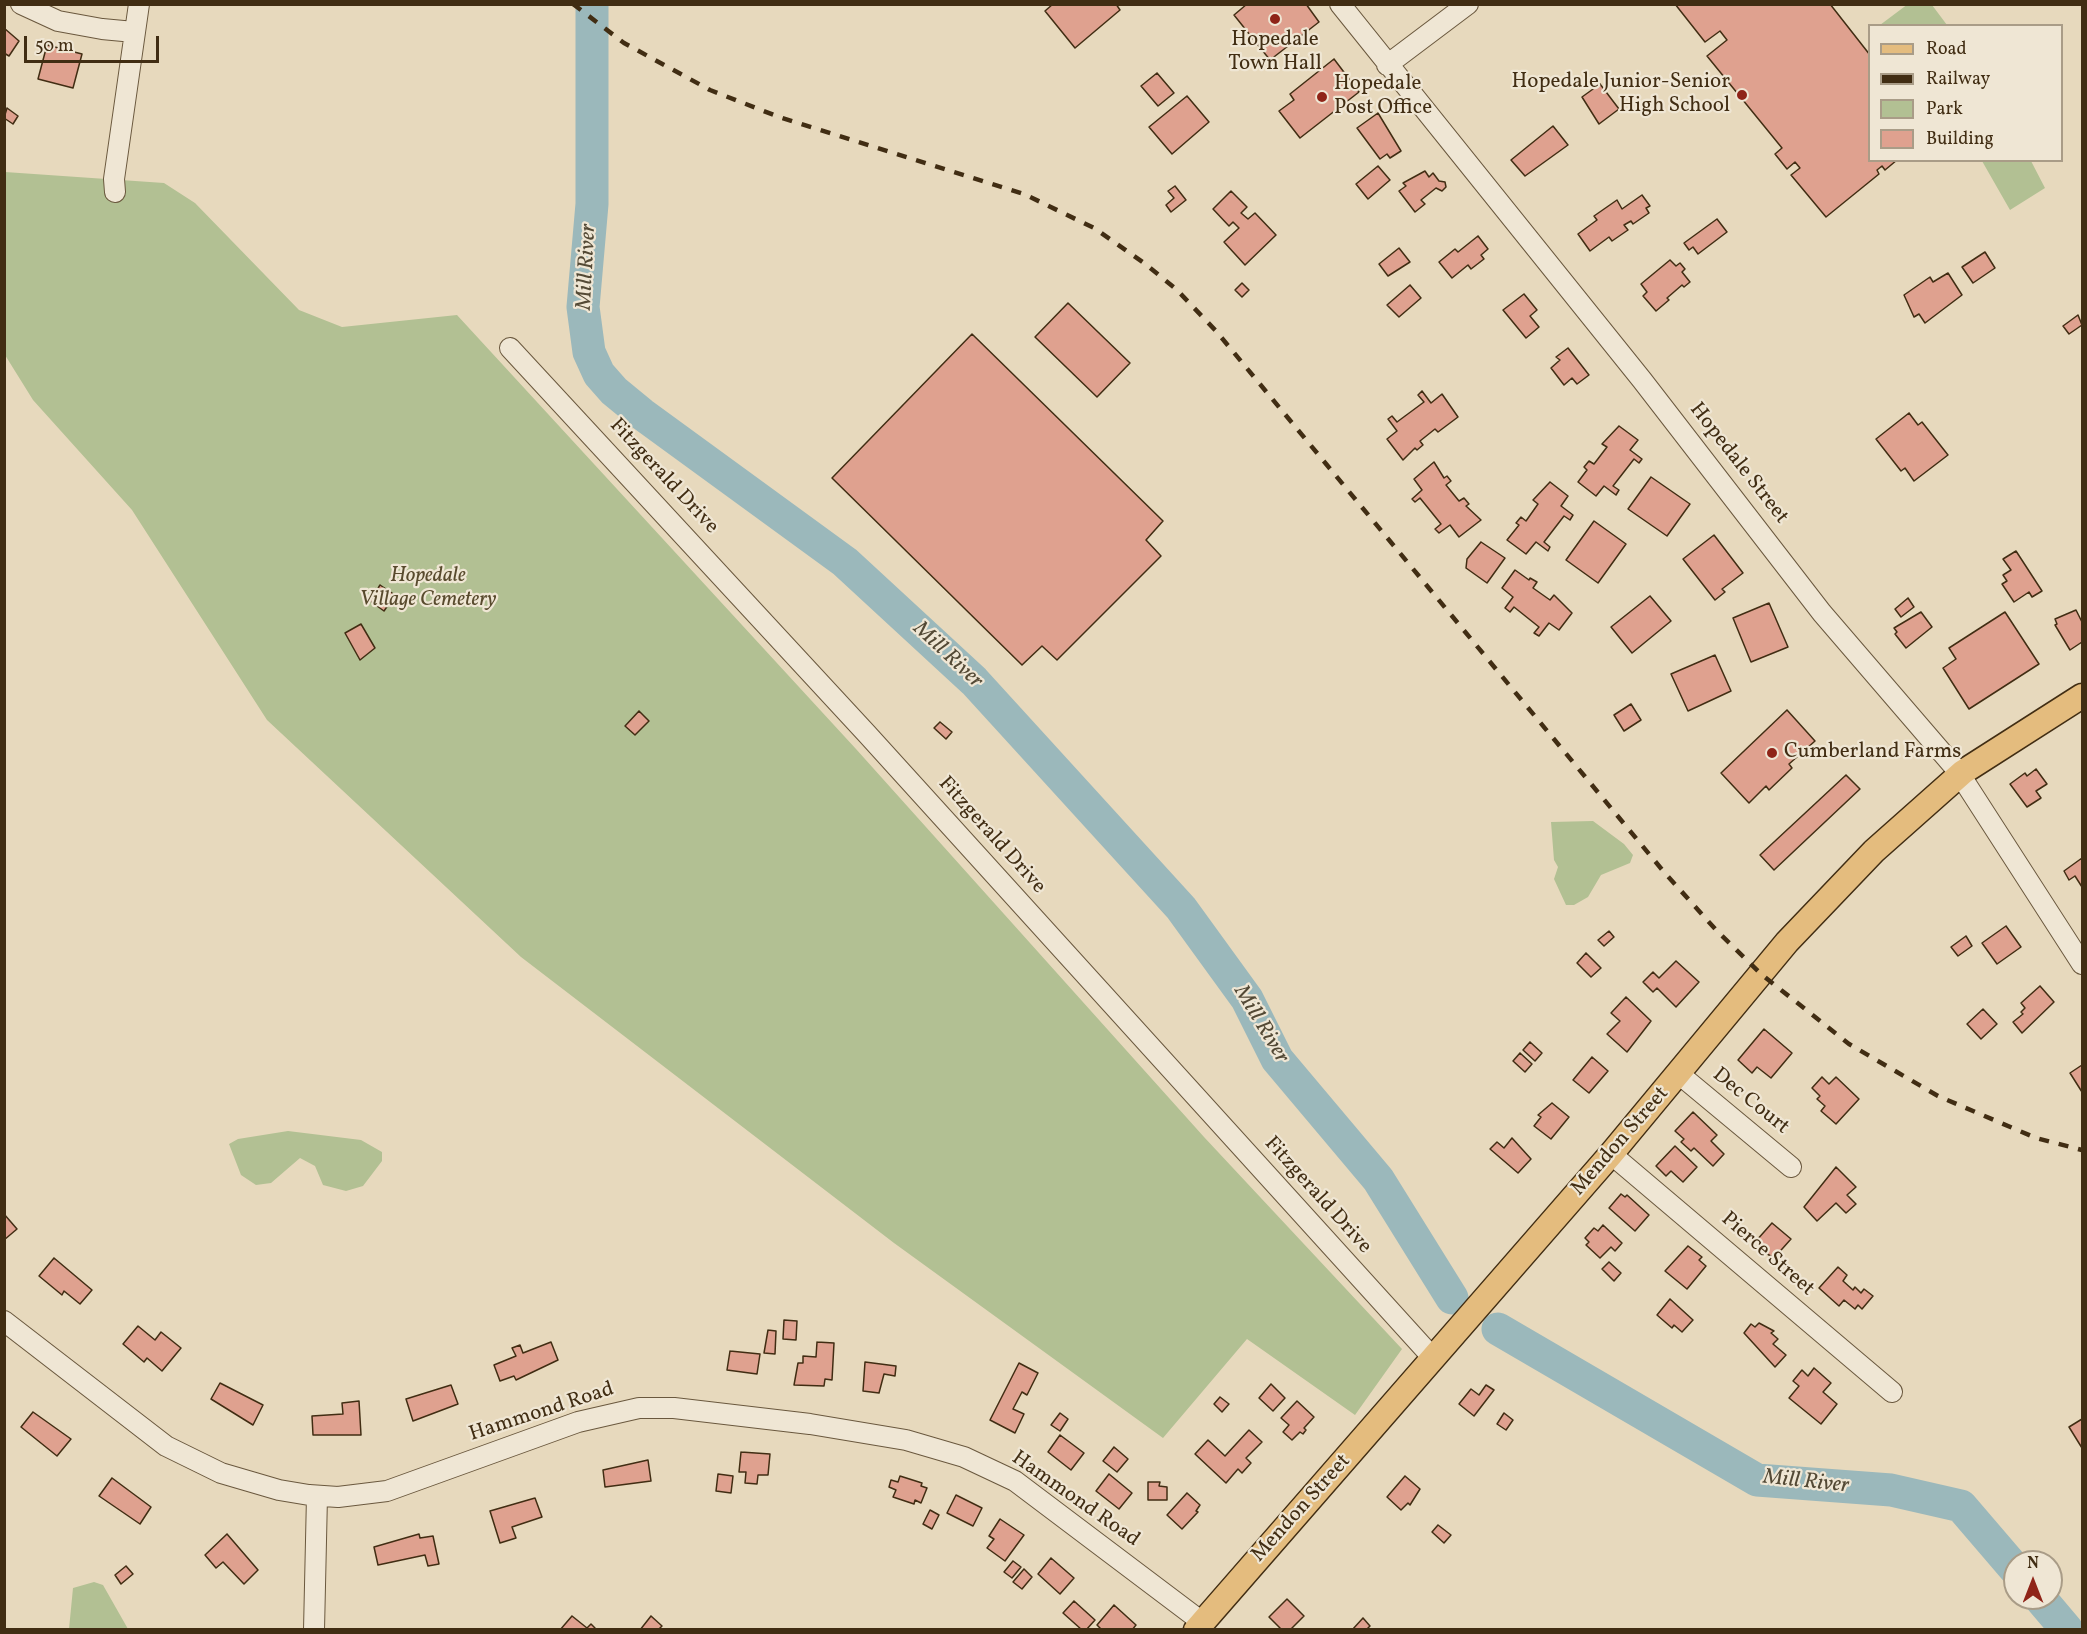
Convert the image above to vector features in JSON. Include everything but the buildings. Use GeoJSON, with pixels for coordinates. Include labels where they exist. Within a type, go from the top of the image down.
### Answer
{"type":"FeatureCollection","features":[{"type":"Feature","properties":{"kind":"main road","name":"Mendon Street"},"geometry":{"type":"LineString","coordinates":[[1199,1626],[1611,1154],[1786,942],[1874,851],[1960,775],[2082,696]]}},
{"type":"Feature","properties":{"kind":"street"},"geometry":{"type":"LineString","coordinates":[[21,4],[58,21],[134,32]]}},
{"type":"Feature","properties":{"kind":"street"},"geometry":{"type":"LineString","coordinates":[[115,192],[114,179],[139,4]]}},
{"type":"Feature","properties":{"kind":"street","name":"Hopedale Street"},"geometry":{"type":"LineString","coordinates":[[1340,4],[1642,380],[1822,613],[1960,775],[2082,964]]}},
{"type":"Feature","properties":{"kind":"street"},"geometry":{"type":"LineString","coordinates":[[1387,65],[1468,4]]}},
{"type":"Feature","properties":{"kind":"street","name":"Fitzgerald Drive"},"geometry":{"type":"LineString","coordinates":[[510,348],[876,743],[1433,1358]]}},
{"type":"Feature","properties":{"kind":"street","name":"Dec Court"},"geometry":{"type":"LineString","coordinates":[[1679,1074],[1791,1167]]}},
{"type":"Feature","properties":{"kind":"street","name":"Pierce Street"},"geometry":{"type":"LineString","coordinates":[[1611,1154],[1892,1392]]}},
{"type":"Feature","properties":{"kind":"street","name":"Hammond Road"},"geometry":{"type":"LineString","coordinates":[[4,1321],[133,1423],[174,1450],[221,1473],[279,1491],[338,1497],[387,1491],[578,1422],[639,1408],[674,1408],[810,1424],[906,1440],[964,1457],[1015,1481],[1199,1626]]}},
{"type":"Feature","properties":{"kind":"street"},"geometry":{"type":"LineString","coordinates":[[314,1629],[317,1496]]}},
{"type":"Feature","properties":{"kind":"green space"},"geometry":{"type":"Polygon","coordinates":[[[1908,4],[1932,5],[1946,24],[1881,24],[1908,4]]]}},
{"type":"Feature","properties":{"kind":"green space"},"geometry":{"type":"Polygon","coordinates":[[[1983,162],[2032,162],[2045,188],[2010,210],[1983,162]]]}},
{"type":"Feature","properties":{"kind":"green space","name":"Hopedale Village Cemetery"},"geometry":{"type":"Polygon","coordinates":[[[5,172],[164,183],[195,203],[299,310],[342,327],[457,315],[856,749],[1204,1137],[1402,1349],[1355,1415],[1247,1339],[1163,1438],[894,1243],[521,957],[267,720],[132,510],[33,400],[5,355],[5,172]]]}},
{"type":"Feature","properties":{"kind":"green space"},"geometry":{"type":"Polygon","coordinates":[[[1593,821],[1624,844],[1633,855],[1630,863],[1601,875],[1588,897],[1574,905],[1566,905],[1554,879],[1558,867],[1554,860],[1551,822],[1593,821]]]}},
{"type":"Feature","properties":{"kind":"green space"},"geometry":{"type":"Polygon","coordinates":[[[288,1131],[361,1140],[382,1152],[382,1161],[363,1186],[346,1191],[323,1185],[315,1166],[300,1158],[271,1183],[256,1185],[241,1175],[229,1144],[238,1139],[288,1131]]]}},
{"type":"Feature","properties":{"kind":"green space"},"geometry":{"type":"Polygon","coordinates":[[[94,1582],[103,1585],[128,1629],[69,1629],[73,1588],[94,1582]]]}},
{"type":"Feature","properties":{"kind":"waterway","name":"Mill River"},"geometry":{"type":"LineString","coordinates":[[592,4],[592,204],[583,307],[589,352],[599,374],[614,391],[642,414],[845,562],[974,681],[1181,908],[1247,999],[1277,1059],[1378,1179],[1452,1298]]}},
{"type":"Feature","properties":{"kind":"waterway","name":"Mill River"},"geometry":{"type":"LineString","coordinates":[[1498,1329],[1757,1480],[1891,1490],[1961,1506],[2003,1555]]}},
{"type":"Feature","properties":{"kind":"waterway","name":"Mill River"},"geometry":{"type":"LineString","coordinates":[[2050,1610],[2067,1630]]}},
{"type":"Feature","properties":{"kind":"railway"},"geometry":{"type":"LineString","coordinates":[[573,4],[624,43],[710,90],[779,117],[1024,194],[1094,228],[1144,263],[1176,289],[1216,331],[1664,872],[1717,931],[1761,974],[1849,1044],[1938,1096],[2036,1138],[2082,1150]]}},
{"type":"Feature","properties":{"kind":"place","name":"Hopedale Town Hall"},"geometry":{"type":"Point","coordinates":[1275,19]}},
{"type":"Feature","properties":{"kind":"place","name":"Hopedale Junior-Senior High School"},"geometry":{"type":"Point","coordinates":[1742,95]}},
{"type":"Feature","properties":{"kind":"place","name":"Hopedale Post Office"},"geometry":{"type":"Point","coordinates":[1322,97]}},
{"type":"Feature","properties":{"kind":"place","name":"Cumberland Farms"},"geometry":{"type":"Point","coordinates":[1772,753]}}]}
